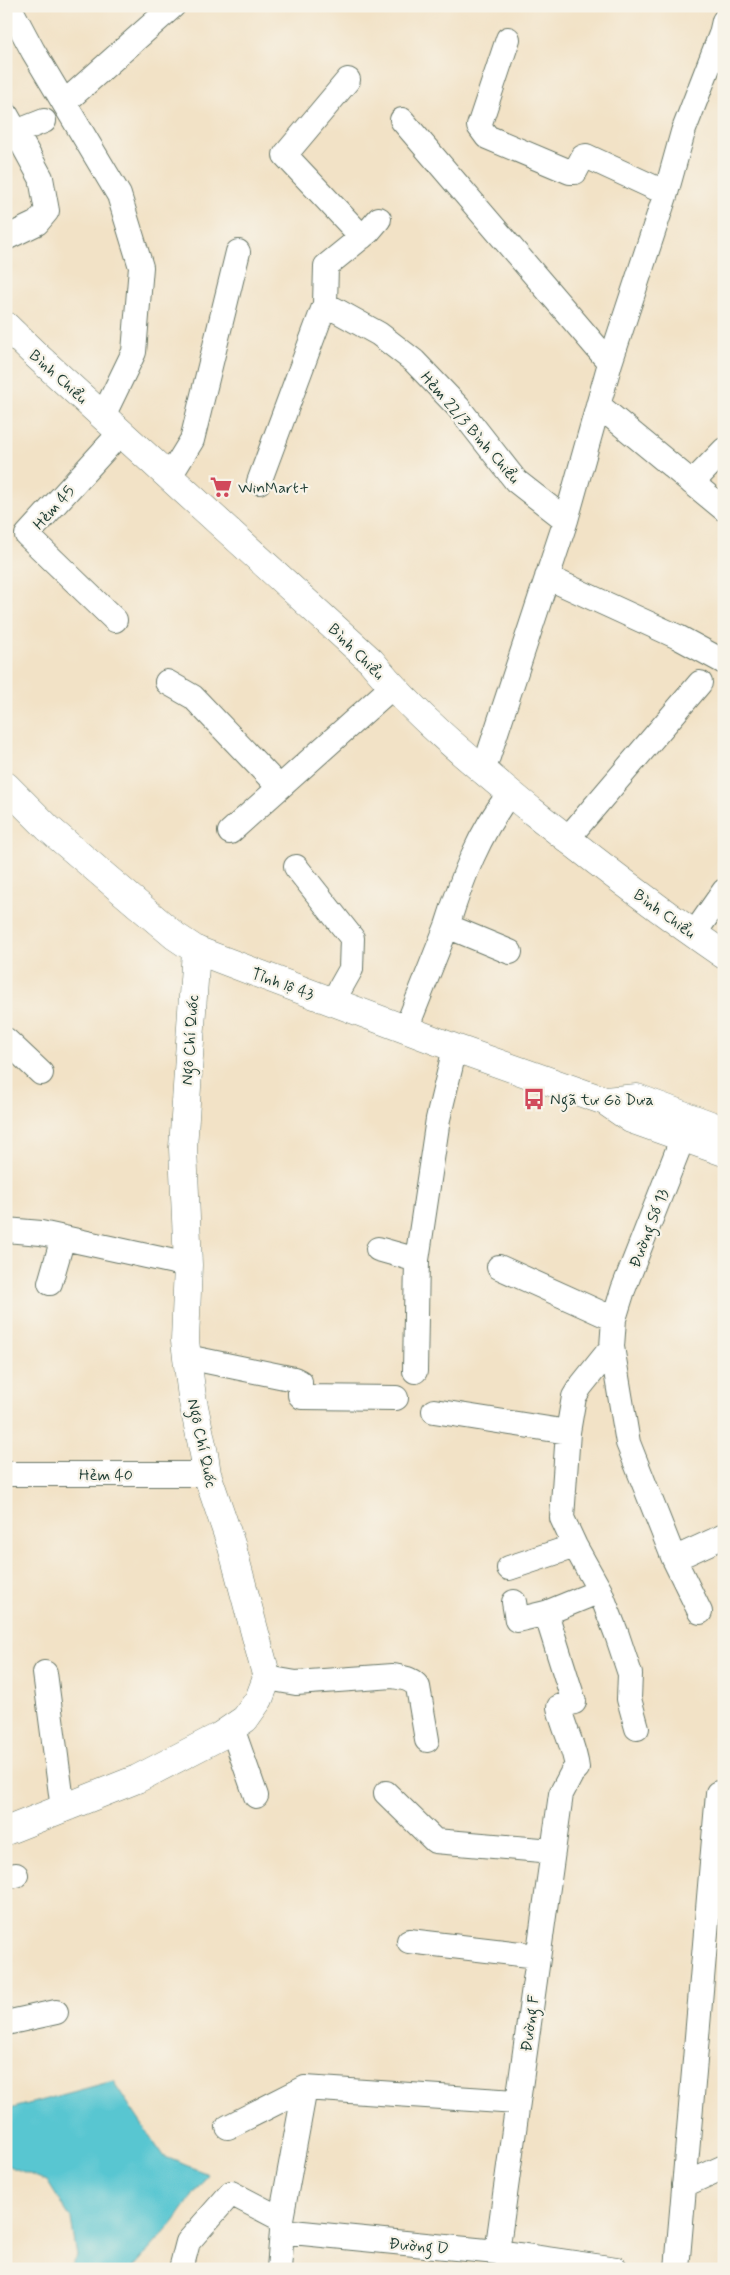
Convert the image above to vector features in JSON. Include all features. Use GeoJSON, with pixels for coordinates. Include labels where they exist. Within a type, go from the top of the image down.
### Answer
{"type":"FeatureCollection","features":[{"type":"Feature","properties":{"kind":"main road","name":"Bình Chiểu"},"geometry":{"type":"LineString","coordinates":[[6,326],[371,662],[392,687],[484,772],[608,872],[724,956]]}},
{"type":"Feature","properties":{"kind":"main road","name":"Tỉnh lộ 43"},"geometry":{"type":"LineString","coordinates":[[6,786],[48,828],[175,936],[196,950],[455,1048],[605,1101],[632,1119],[724,1152]]}},
{"type":"Feature","properties":{"kind":"main road","name":"Ngô Chí Quốc"},"geometry":{"type":"LineString","coordinates":[[196,950],[183,1148],[188,1264],[185,1341],[207,1474],[232,1547],[267,1678]]}},
{"type":"Feature","properties":{"kind":"main road","name":"Tỉnh lộ 43"},"geometry":{"type":"LineString","coordinates":[[605,1101],[637,1098],[724,1130]]}},
{"type":"Feature","properties":{"kind":"main road"},"geometry":{"type":"LineString","coordinates":[[6,1831],[137,1779],[220,1736],[245,1719],[259,1699],[267,1678]]}},
{"type":"Feature","properties":{"kind":"street"},"geometry":{"type":"LineString","coordinates":[[9,6],[119,195],[141,267],[134,352],[112,424]]}},
{"type":"Feature","properties":{"kind":"street"},"geometry":{"type":"LineString","coordinates":[[64,103],[174,6]]}},
{"type":"Feature","properties":{"kind":"street"},"geometry":{"type":"LineString","coordinates":[[484,772],[566,520],[610,364],[666,193],[683,132],[723,30]]}},
{"type":"Feature","properties":{"kind":"street"},"geometry":{"type":"LineString","coordinates":[[508,39],[479,126],[487,137],[570,172],[575,172],[583,157],[586,156],[666,193]]}},
{"type":"Feature","properties":{"kind":"street"},"geometry":{"type":"LineString","coordinates":[[348,80],[285,155],[362,237]]}},
{"type":"Feature","properties":{"kind":"street"},"geometry":{"type":"LineString","coordinates":[[402,120],[610,364]]}},
{"type":"Feature","properties":{"kind":"street"},"geometry":{"type":"LineString","coordinates":[[6,238],[37,223],[47,211],[42,178],[11,123],[44,121]]}},
{"type":"Feature","properties":{"kind":"street"},"geometry":{"type":"LineString","coordinates":[[259,482],[325,304],[326,266],[362,237],[379,219]]}},
{"type":"Feature","properties":{"kind":"street"},"geometry":{"type":"LineString","coordinates":[[170,476],[192,440],[238,252]]}},
{"type":"Feature","properties":{"kind":"street","name":"Hẻm 22/3 Bình Chiểu"},"geometry":{"type":"LineString","coordinates":[[325,304],[379,334],[414,361],[458,407],[516,481],[566,520]]}},
{"type":"Feature","properties":{"kind":"street"},"geometry":{"type":"LineString","coordinates":[[598,405],[724,509]]}},
{"type":"Feature","properties":{"kind":"street","name":"Hẻm 45"},"geometry":{"type":"LineString","coordinates":[[112,424],[27,535],[115,620]]}},
{"type":"Feature","properties":{"kind":"street"},"geometry":{"type":"LineString","coordinates":[[692,483],[724,450]]}},
{"type":"Feature","properties":{"kind":"street"},"geometry":{"type":"LineString","coordinates":[[547,577],[678,637],[724,662]]}},
{"type":"Feature","properties":{"kind":"street"},"geometry":{"type":"LineString","coordinates":[[167,682],[193,697],[279,787]]}},
{"type":"Feature","properties":{"kind":"street"},"geometry":{"type":"LineString","coordinates":[[567,839],[700,683]]}},
{"type":"Feature","properties":{"kind":"street"},"geometry":{"type":"LineString","coordinates":[[230,832],[392,687]]}},
{"type":"Feature","properties":{"kind":"street"},"geometry":{"type":"LineString","coordinates":[[406,1029],[447,926],[472,856],[494,814],[510,793]]}},
{"type":"Feature","properties":{"kind":"street"},"geometry":{"type":"LineString","coordinates":[[296,867],[352,938],[351,969],[333,1001]]}},
{"type":"Feature","properties":{"kind":"street"},"geometry":{"type":"LineString","coordinates":[[694,934],[724,891]]}},
{"type":"Feature","properties":{"kind":"street"},"geometry":{"type":"LineString","coordinates":[[447,926],[510,952]]}},
{"type":"Feature","properties":{"kind":"street"},"geometry":{"type":"LineString","coordinates":[[6,1040],[41,1073]]}},
{"type":"Feature","properties":{"kind":"street"},"geometry":{"type":"LineString","coordinates":[[415,1371],[416,1260],[435,1137],[455,1048]]}},
{"type":"Feature","properties":{"kind":"street","name":"Đường Số 13"},"geometry":{"type":"LineString","coordinates":[[683,1137],[614,1319],[612,1348],[628,1443],[674,1559],[700,1612]]}},
{"type":"Feature","properties":{"kind":"street"},"geometry":{"type":"LineString","coordinates":[[6,1230],[63,1238],[188,1264]]}},
{"type":"Feature","properties":{"kind":"street"},"geometry":{"type":"LineString","coordinates":[[50,1283],[63,1238]]}},
{"type":"Feature","properties":{"kind":"street"},"geometry":{"type":"LineString","coordinates":[[378,1249],[416,1260]]}},
{"type":"Feature","properties":{"kind":"street"},"geometry":{"type":"LineString","coordinates":[[499,1267],[614,1319]]}},
{"type":"Feature","properties":{"kind":"street"},"geometry":{"type":"LineString","coordinates":[[612,1348],[580,1386],[574,1397],[568,1432],[562,1518],[575,1546],[600,1590],[630,1674],[630,1699],[637,1728]]}},
{"type":"Feature","properties":{"kind":"street"},"geometry":{"type":"LineString","coordinates":[[187,1357],[294,1378],[300,1382],[300,1395],[302,1397],[396,1398]]}},
{"type":"Feature","properties":{"kind":"street"},"geometry":{"type":"LineString","coordinates":[[434,1411],[568,1432]]}},
{"type":"Feature","properties":{"kind":"street","name":"Hẻm 40"},"geometry":{"type":"LineString","coordinates":[[6,1474],[207,1474]]}},
{"type":"Feature","properties":{"kind":"street"},"geometry":{"type":"LineString","coordinates":[[674,1559],[724,1536]]}},
{"type":"Feature","properties":{"kind":"street"},"geometry":{"type":"LineString","coordinates":[[509,1568],[575,1546]]}},
{"type":"Feature","properties":{"kind":"street"},"geometry":{"type":"LineString","coordinates":[[514,1602],[517,1620],[546,1613],[600,1590]]}},
{"type":"Feature","properties":{"kind":"street","name":"Đường F"},"geometry":{"type":"LineString","coordinates":[[496,2252],[561,1794],[572,1773],[577,1768],[570,1740],[562,1724],[559,1707],[574,1702],[546,1613]]}},
{"type":"Feature","properties":{"kind":"street"},"geometry":{"type":"LineString","coordinates":[[45,1673],[63,1809]]}},
{"type":"Feature","properties":{"kind":"street"},"geometry":{"type":"LineString","coordinates":[[267,1678],[296,1683],[392,1676],[407,1678],[414,1681],[418,1687],[428,1740]]}},
{"type":"Feature","properties":{"kind":"street"},"geometry":{"type":"LineString","coordinates":[[232,1728],[256,1796]]}},
{"type":"Feature","properties":{"kind":"street"},"geometry":{"type":"LineString","coordinates":[[386,1793],[435,1841],[553,1851]]}},
{"type":"Feature","properties":{"kind":"street"},"geometry":{"type":"LineString","coordinates":[[677,2269],[718,1793]]}},
{"type":"Feature","properties":{"kind":"street"},"geometry":{"type":"LineString","coordinates":[[409,1941],[538,1956]]}},
{"type":"Feature","properties":{"kind":"street"},"geometry":{"type":"LineString","coordinates":[[6,2023],[56,2012]]}},
{"type":"Feature","properties":{"kind":"street"},"geometry":{"type":"LineString","coordinates":[[278,2269],[282,2225],[304,2088]]}},
{"type":"Feature","properties":{"kind":"street"},"geometry":{"type":"LineString","coordinates":[[228,2127],[304,2088],[518,2102]]}},
{"type":"Feature","properties":{"kind":"street"},"geometry":{"type":"LineString","coordinates":[[684,2185],[724,2167]]}},
{"type":"Feature","properties":{"kind":"street"},"geometry":{"type":"LineString","coordinates":[[181,2269],[188,2242],[231,2193],[282,2225]]}},
{"type":"Feature","properties":{"kind":"street","name":"Đường D"},"geometry":{"type":"LineString","coordinates":[[282,2225],[616,2269]]}},
{"type":"Feature","properties":{"kind":"water"},"geometry":{"type":"Polygon","coordinates":[[[113,2081],[163,2156],[208,2174],[174,2222],[132,2269],[70,2269],[77,2257],[71,2219],[47,2181],[6,2165],[6,2110],[113,2081]]]}},
{"type":"Feature","properties":{"kind":"place","name":"WinMart+"},"geometry":{"type":"Point","coordinates":[221,487]}},
{"type":"Feature","properties":{"kind":"place","name":"Ngã tư Gò Dưa"},"geometry":{"type":"Point","coordinates":[534,1099]}}]}
